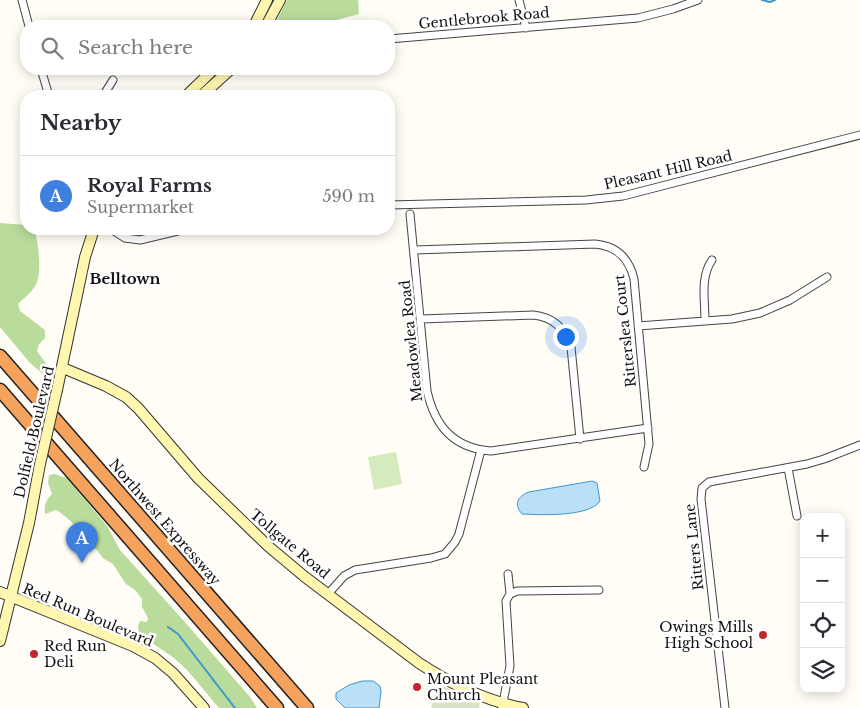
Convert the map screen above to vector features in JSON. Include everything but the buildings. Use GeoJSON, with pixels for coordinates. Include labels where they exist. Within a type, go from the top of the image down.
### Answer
{"type":"FeatureCollection","features":[{"type":"Feature","properties":{"kind":"highway","name":"Northwest Expressway"},"geometry":{"type":"LineString","coordinates":[[0,356],[307,708]]}},
{"type":"Feature","properties":{"kind":"highway"},"geometry":{"type":"LineString","coordinates":[[0,390],[278,708]]}},
{"type":"Feature","properties":{"kind":"main road"},"geometry":{"type":"LineString","coordinates":[[257,20],[267,0]]}},
{"type":"Feature","properties":{"kind":"main road"},"geometry":{"type":"LineString","coordinates":[[269,20],[280,0]]}},
{"type":"Feature","properties":{"kind":"main road"},"geometry":{"type":"LineString","coordinates":[[192,90],[208,75]]}},
{"type":"Feature","properties":{"kind":"main road"},"geometry":{"type":"LineString","coordinates":[[207,90],[224,75]]}},
{"type":"Feature","properties":{"kind":"main road","name":"Dolfield Boulevard"},"geometry":{"type":"LineString","coordinates":[[0,641],[29,523],[85,257],[92,235]]}},
{"type":"Feature","properties":{"kind":"main road","name":"Tollgate Road"},"geometry":{"type":"LineString","coordinates":[[63,368],[106,386],[126,397],[138,408],[198,478],[288,564],[437,675],[502,706],[523,708]]}},
{"type":"Feature","properties":{"kind":"main road","name":"Red Run Boulevard"},"geometry":{"type":"LineString","coordinates":[[0,592],[133,646],[155,658],[174,673],[204,708]]}},
{"type":"Feature","properties":{"kind":"street"},"geometry":{"type":"LineString","coordinates":[[22,0],[27,20]]}},
{"type":"Feature","properties":{"kind":"street"},"geometry":{"type":"LineString","coordinates":[[519,0],[526,28]]}},
{"type":"Feature","properties":{"kind":"street","name":"Gentlebrook Road"},"geometry":{"type":"LineString","coordinates":[[395,38],[638,18],[673,10],[698,0]]}},
{"type":"Feature","properties":{"kind":"street"},"geometry":{"type":"LineString","coordinates":[[44,75],[47,90]]}},
{"type":"Feature","properties":{"kind":"street"},"geometry":{"type":"LineString","coordinates":[[107,90],[113,80]]}},
{"type":"Feature","properties":{"kind":"street","name":"Pleasant Hill Road"},"geometry":{"type":"LineString","coordinates":[[395,205],[586,200],[623,196],[860,135]]}},
{"type":"Feature","properties":{"kind":"street","name":"Meadowlea Road"},"geometry":{"type":"LineString","coordinates":[[410,214],[415,250],[427,391],[432,412],[445,431],[460,443],[480,450],[502,450],[648,428]]}},
{"type":"Feature","properties":{"kind":"street"},"geometry":{"type":"LineString","coordinates":[[120,235],[125,238],[140,240],[161,235]]}},
{"type":"Feature","properties":{"kind":"street","name":"Ritterslea Court"},"geometry":{"type":"LineString","coordinates":[[415,250],[594,244],[610,247],[622,254],[632,271],[638,326],[649,444],[644,467]]}},
{"type":"Feature","properties":{"kind":"street"},"geometry":{"type":"LineString","coordinates":[[705,320],[705,276],[712,260]]}},
{"type":"Feature","properties":{"kind":"street"},"geometry":{"type":"LineString","coordinates":[[638,326],[732,319],[760,313],[790,300],[827,277]]}},
{"type":"Feature","properties":{"kind":"street"},"geometry":{"type":"LineString","coordinates":[[421,319],[533,315],[542,316],[556,323],[568,336],[571,347],[580,439]]}},
{"type":"Feature","properties":{"kind":"street","name":"Ritters Lane"},"geometry":{"type":"LineString","coordinates":[[725,708],[712,603],[702,488],[709,482],[788,468],[824,459],[860,445]]}},
{"type":"Feature","properties":{"kind":"street"},"geometry":{"type":"LineString","coordinates":[[328,594],[344,576],[354,570],[431,558],[439,556],[450,549],[459,534],[480,450]]}},
{"type":"Feature","properties":{"kind":"street"},"geometry":{"type":"LineString","coordinates":[[788,468],[797,516]]}},
{"type":"Feature","properties":{"kind":"street"},"geometry":{"type":"LineString","coordinates":[[502,706],[510,666],[506,601],[510,594],[508,574]]}},
{"type":"Feature","properties":{"kind":"street"},"geometry":{"type":"LineString","coordinates":[[510,594],[517,591],[599,590]]}},
{"type":"Feature","properties":{"kind":"green space"},"geometry":{"type":"Polygon","coordinates":[[[287,0],[358,0],[359,14],[336,20],[277,20],[287,0]]]}},
{"type":"Feature","properties":{"kind":"green space"},"geometry":{"type":"Polygon","coordinates":[[[0,223],[20,225],[20,235],[36,235],[39,274],[32,291],[18,304],[20,311],[45,330],[45,338],[39,344],[37,351],[51,371],[49,379],[30,363],[0,327],[0,223]]]}},
{"type":"Feature","properties":{"kind":"green space"},"geometry":{"type":"Polygon","coordinates":[[[396,452],[402,484],[374,490],[368,457],[396,452]]]}},
{"type":"Feature","properties":{"kind":"green space"},"geometry":{"type":"Polygon","coordinates":[[[54,474],[67,478],[107,526],[120,550],[250,697],[257,708],[219,708],[188,671],[174,658],[139,634],[138,626],[140,621],[147,622],[148,618],[142,607],[142,599],[135,590],[126,584],[113,564],[103,558],[96,549],[87,546],[78,530],[66,517],[56,510],[45,514],[46,503],[52,494],[48,483],[49,475],[54,474]]]}},
{"type":"Feature","properties":{"kind":"green space"},"geometry":{"type":"Polygon","coordinates":[[[438,684],[480,702],[479,708],[431,708],[438,684]]]}},
{"type":"Feature","properties":{"kind":"water"},"geometry":{"type":"Polygon","coordinates":[[[592,481],[597,483],[600,501],[595,506],[586,510],[552,515],[522,514],[519,510],[518,501],[529,492],[592,481]]]}},
{"type":"Feature","properties":{"kind":"water"},"geometry":{"type":"Polygon","coordinates":[[[362,681],[373,681],[380,686],[379,708],[345,708],[336,699],[336,693],[349,685],[362,681]]]}},
{"type":"Feature","properties":{"kind":"waterway"},"geometry":{"type":"LineString","coordinates":[[762,0],[770,2],[775,0]]}},
{"type":"Feature","properties":{"kind":"waterway"},"geometry":{"type":"LineString","coordinates":[[168,627],[178,634],[235,708]]}},
{"type":"Feature","properties":{"kind":"place","name":"Royal Farms"},"geometry":{"type":"Point","coordinates":[82,563]}},
{"type":"Feature","properties":{"kind":"place","name":"Owings Mills High School"},"geometry":{"type":"Point","coordinates":[763,635]}},
{"type":"Feature","properties":{"kind":"place","name":"Red Run Deli"},"geometry":{"type":"Point","coordinates":[34,654]}},
{"type":"Feature","properties":{"kind":"place","name":"Mount Pleasant Church"},"geometry":{"type":"Point","coordinates":[417,687]}},
{"type":"Feature","properties":{"kind":"district","name":"Belltown"},"geometry":{"type":"Point","coordinates":[125,278]}}]}
